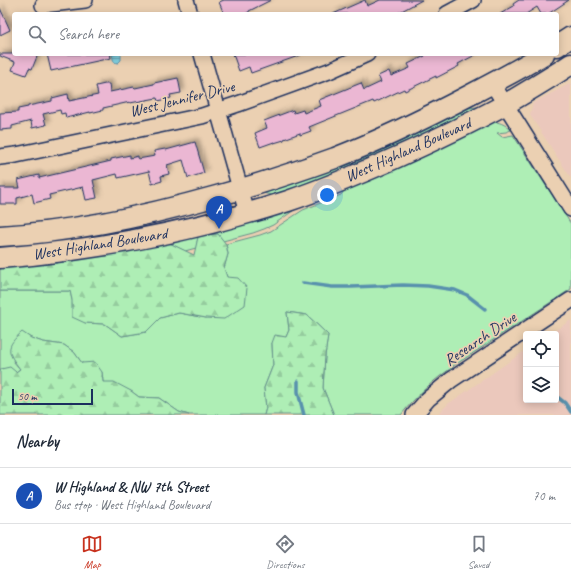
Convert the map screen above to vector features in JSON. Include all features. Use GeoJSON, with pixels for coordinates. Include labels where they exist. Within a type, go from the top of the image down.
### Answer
{"type":"FeatureCollection","features":[{"type":"Feature","properties":{"kind":"main road"},"geometry":{"type":"LineString","coordinates":[[559,45],[571,37]]}},
{"type":"Feature","properties":{"kind":"main road","name":"West Highland Boulevard"},"geometry":{"type":"LineString","coordinates":[[0,236],[67,229],[124,220],[240,190],[287,175],[344,154],[432,115],[492,84],[541,56]]}},
{"type":"Feature","properties":{"kind":"main road","name":"West Highland Boulevard"},"geometry":{"type":"LineString","coordinates":[[0,258],[66,251],[111,244],[188,228],[247,213],[295,198],[373,168],[418,148],[505,104],[571,64]]}},
{"type":"Feature","properties":{"kind":"street"},"geometry":{"type":"LineString","coordinates":[[43,5],[85,0]]}},
{"type":"Feature","properties":{"kind":"street"},"geometry":{"type":"LineString","coordinates":[[186,0],[189,12]]}},
{"type":"Feature","properties":{"kind":"street"},"geometry":{"type":"LineString","coordinates":[[451,12],[473,0]]}},
{"type":"Feature","properties":{"kind":"street"},"geometry":{"type":"LineString","coordinates":[[203,56],[247,213]]}},
{"type":"Feature","properties":{"kind":"street","name":"West Jennifer Drive"},"geometry":{"type":"LineString","coordinates":[[0,157],[16,155],[198,117],[329,71],[363,56]]}},
{"type":"Feature","properties":{"kind":"street"},"geometry":{"type":"LineString","coordinates":[[492,84],[571,209]]}},
{"type":"Feature","properties":{"kind":"street","name":"Research Drive"},"geometry":{"type":"LineString","coordinates":[[414,415],[428,399],[451,380],[571,300]]}},
{"type":"Feature","properties":{"kind":"shaded area"},"geometry":{"type":"Polygon","coordinates":[[[571,83],[571,178],[530,115],[533,103],[571,83]]]}},
{"type":"Feature","properties":{"kind":"shaded area"},"geometry":{"type":"Polygon","coordinates":[[[571,320],[571,415],[437,415],[448,404],[523,352],[523,403],[559,403],[559,331],[554,331],[571,320]]]}},
{"type":"Feature","properties":{"kind":"green space"},"geometry":{"type":"Polygon","coordinates":[[[477,107],[479,109],[394,151],[281,194],[271,195],[263,193],[262,190],[460,109],[477,107]]]}},
{"type":"Feature","properties":{"kind":"green space"},"geometry":{"type":"Polygon","coordinates":[[[491,121],[502,124],[511,130],[497,133],[502,137],[513,135],[571,224],[571,289],[453,366],[425,389],[401,415],[334,415],[323,388],[328,335],[307,315],[287,312],[289,330],[286,337],[272,343],[273,365],[264,388],[266,408],[264,415],[189,415],[179,412],[159,398],[139,397],[131,391],[103,382],[102,372],[82,363],[74,352],[64,345],[43,342],[22,333],[13,361],[20,369],[16,372],[2,369],[0,372],[0,291],[70,291],[72,300],[85,323],[105,324],[122,336],[146,332],[160,318],[179,313],[206,318],[227,277],[224,268],[228,254],[226,244],[271,231],[303,210],[341,195],[344,191],[297,208],[273,225],[253,233],[223,241],[218,234],[198,237],[196,248],[185,251],[163,240],[133,246],[491,121]]]}},
{"type":"Feature","properties":{"kind":"green space"},"geometry":{"type":"Polygon","coordinates":[[[124,228],[102,237],[0,250],[0,243],[124,228]]]}},
{"type":"Feature","properties":{"kind":"green space"},"geometry":{"type":"Polygon","coordinates":[[[218,234],[226,244],[228,254],[224,268],[227,277],[238,278],[247,288],[245,305],[224,319],[206,318],[179,313],[160,318],[146,332],[122,336],[105,324],[85,323],[72,317],[72,300],[70,291],[0,291],[0,266],[163,240],[194,255],[198,237],[218,234]]]}},
{"type":"Feature","properties":{"kind":"green space"},"geometry":{"type":"Polygon","coordinates":[[[287,312],[307,315],[328,335],[323,388],[334,415],[264,415],[266,408],[264,388],[273,365],[272,343],[275,335],[286,337],[289,330],[287,312]]]}},
{"type":"Feature","properties":{"kind":"green space"},"geometry":{"type":"Polygon","coordinates":[[[22,332],[31,338],[43,342],[64,345],[74,352],[82,363],[95,362],[102,372],[103,382],[114,382],[139,397],[159,398],[179,412],[189,415],[0,415],[0,372],[1,369],[10,367],[16,372],[20,369],[10,354],[10,346],[16,337],[22,332]]]}},
{"type":"Feature","properties":{"kind":"water"},"geometry":{"type":"Polygon","coordinates":[[[112,56],[121,56],[121,60],[118,63],[116,63],[112,56]]]}},
{"type":"Feature","properties":{"kind":"building"},"geometry":{"type":"Polygon","coordinates":[[[224,0],[271,0],[249,12],[223,12],[219,2],[224,0]]]}},
{"type":"Feature","properties":{"kind":"building"},"geometry":{"type":"Polygon","coordinates":[[[365,0],[367,6],[380,0],[422,0],[400,12],[338,12],[365,0]]]}},
{"type":"Feature","properties":{"kind":"building"},"geometry":{"type":"Polygon","coordinates":[[[519,0],[569,0],[551,12],[540,12],[537,7],[529,12],[504,12],[514,6],[513,4],[519,0]]]}},
{"type":"Feature","properties":{"kind":"building"},"geometry":{"type":"Polygon","coordinates":[[[0,8],[10,30],[0,35],[0,8]]]}},
{"type":"Feature","properties":{"kind":"building"},"geometry":{"type":"Polygon","coordinates":[[[0,54],[12,54],[12,56],[37,56],[32,69],[29,68],[26,75],[12,70],[15,62],[0,56],[0,54]]]}},
{"type":"Feature","properties":{"kind":"building"},"geometry":{"type":"Polygon","coordinates":[[[47,56],[110,56],[111,58],[51,71],[47,56]]]}},
{"type":"Feature","properties":{"kind":"building"},"geometry":{"type":"Polygon","coordinates":[[[234,56],[298,56],[251,73],[249,67],[239,71],[234,56]]]}},
{"type":"Feature","properties":{"kind":"building"},"geometry":{"type":"Polygon","coordinates":[[[425,56],[473,56],[458,64],[459,66],[436,78],[436,76],[405,91],[404,89],[374,103],[373,101],[309,127],[311,131],[300,135],[300,133],[284,140],[260,147],[255,133],[267,128],[264,121],[293,110],[294,113],[303,110],[304,113],[321,106],[319,100],[361,83],[364,90],[381,82],[378,76],[389,71],[391,76],[410,68],[408,64],[425,56]]]}},
{"type":"Feature","properties":{"kind":"building"},"geometry":{"type":"Polygon","coordinates":[[[178,78],[181,93],[170,95],[171,98],[158,101],[157,98],[130,102],[103,108],[103,110],[66,118],[65,113],[61,114],[60,110],[43,114],[46,125],[32,128],[31,121],[12,126],[12,129],[0,130],[0,113],[18,112],[18,109],[52,101],[52,98],[68,94],[69,101],[98,95],[96,86],[105,84],[109,84],[110,92],[178,78]]]}},
{"type":"Feature","properties":{"kind":"building"},"geometry":{"type":"Polygon","coordinates":[[[195,142],[204,173],[188,178],[183,160],[167,165],[169,174],[161,176],[162,181],[152,184],[149,171],[118,178],[117,174],[93,180],[97,198],[86,200],[83,187],[49,195],[50,199],[34,203],[32,194],[17,198],[17,204],[0,204],[0,188],[20,188],[18,180],[39,175],[39,178],[130,155],[130,158],[138,156],[138,159],[155,156],[154,151],[166,150],[195,142]]]}},
{"type":"Feature","properties":{"kind":"waterway"},"geometry":{"type":"LineString","coordinates":[[303,283],[332,287],[403,285],[428,286],[455,290],[467,295],[485,309]]}},
{"type":"Feature","properties":{"kind":"waterway"},"geometry":{"type":"LineString","coordinates":[[298,381],[298,392],[304,415]]}},
{"type":"Feature","properties":{"kind":"waterway"},"geometry":{"type":"LineString","coordinates":[[559,398],[565,403],[571,412]]}},
{"type":"Feature","properties":{"kind":"place","name":"W Highland & NW 7th Street"},"geometry":{"type":"Point","coordinates":[219,229]}}]}
